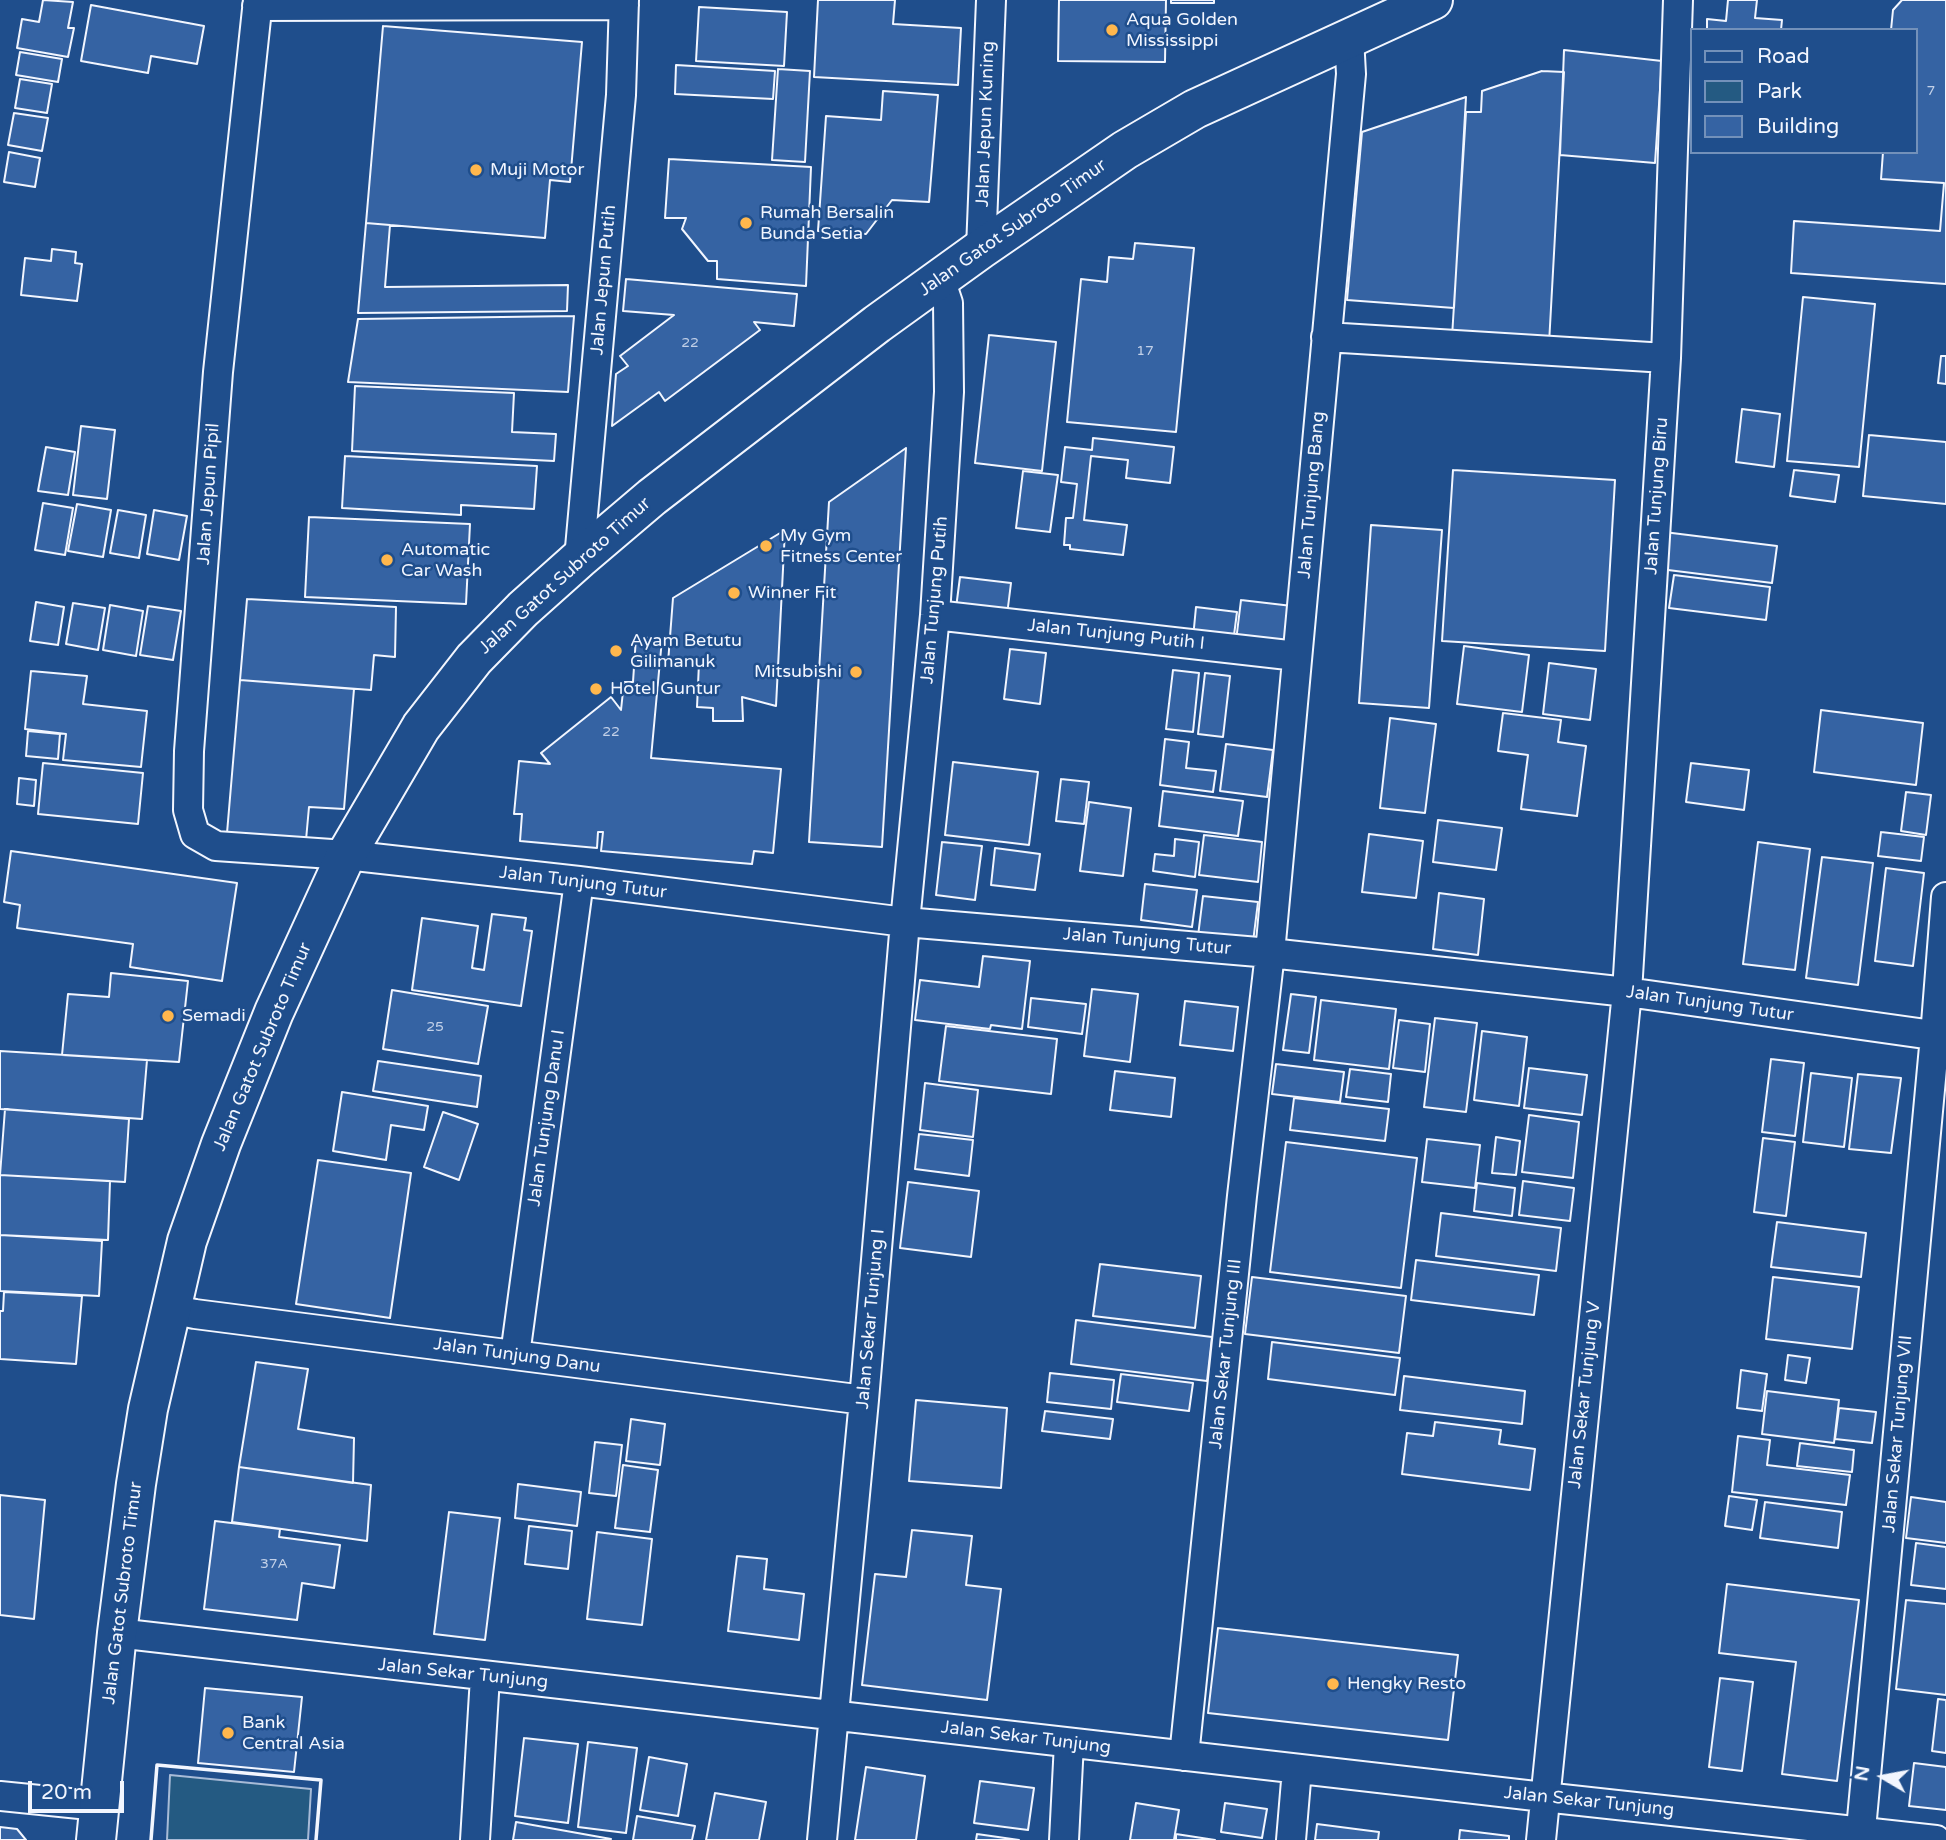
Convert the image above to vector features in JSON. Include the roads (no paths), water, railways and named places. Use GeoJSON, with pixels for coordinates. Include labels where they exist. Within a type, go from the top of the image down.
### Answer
{"type":"FeatureCollection","features":[{"type":"Feature","properties":{"kind":"highway","name":"Jalan Gatot Subroto Timur"},"geometry":{"type":"LineString","coordinates":[[97,1823],[117,1633],[146,1422],[187,1241],[255,1057],[346,855],[421,727],[474,659],[523,609],[579,559],[652,497],[877,324],[981,249],[1125,150],[1183,116],[1254,80],[1433,0]]}},
{"type":"Feature","properties":{"kind":"street","name":"Jalan Jepun Kuning"},"geometry":{"type":"LineString","coordinates":[[981,249],[991,0]]}},
{"type":"Feature","properties":{"kind":"street","name":"Jalan Tunjung Biru"},"geometry":{"type":"LineString","coordinates":[[1627,992],[1665,358],[1678,0]]}},
{"type":"Feature","properties":{"kind":"street"},"geometry":{"type":"LineString","coordinates":[[258,3],[624,3]]}},
{"type":"Feature","properties":{"kind":"street","name":"Jalan Jepun Pipil"},"geometry":{"type":"LineString","coordinates":[[258,3],[218,372],[189,751],[188,810],[195,834],[216,846],[346,855]]}},
{"type":"Feature","properties":{"kind":"street","name":"Jalan Jepun Putih"},"geometry":{"type":"LineString","coordinates":[[579,559],[621,95],[624,3]]}},
{"type":"Feature","properties":{"kind":"street","name":"Jalan Tunjung Bang"},"geometry":{"type":"LineString","coordinates":[[1270,953],[1351,74],[1349,37]]}},
{"type":"Feature","properties":{"kind":"street","name":"Jalan Tunjung Putih"},"geometry":{"type":"LineString","coordinates":[[905,922],[936,615],[949,392],[948,303],[940,279]]}},
{"type":"Feature","properties":{"kind":"street"},"geometry":{"type":"LineString","coordinates":[[1326,337],[1665,358]]}},
{"type":"Feature","properties":{"kind":"street","name":"Jalan Tunjung Putih I"},"geometry":{"type":"LineString","coordinates":[[936,615],[1297,656]]}},
{"type":"Feature","properties":{"kind":"street","name":"Jalan Tunjung Tutur"},"geometry":{"type":"LineString","coordinates":[[346,855],[905,922],[1270,953],[1627,992],[1941,1036]]}},
{"type":"Feature","properties":{"kind":"street","name":"Jalan Tunjung Danu I"},"geometry":{"type":"LineString","coordinates":[[515,1355],[579,881]]}},
{"type":"Feature","properties":{"kind":"street","name":"Jalan Sekar Tunjung VII"},"geometry":{"type":"LineString","coordinates":[[1860,1836],[1941,1036],[1946,897]]}},
{"type":"Feature","properties":{"kind":"street","name":"Jalan Sekar Tunjung I"},"geometry":{"type":"LineString","coordinates":[[822,1840],[864,1400],[905,922]]}},
{"type":"Feature","properties":{"kind":"street","name":"Jalan Sekar Tunjung III"},"geometry":{"type":"LineString","coordinates":[[1184,1756],[1270,953]]}},
{"type":"Feature","properties":{"kind":"street","name":"Jalan Sekar Tunjung V"},"geometry":{"type":"LineString","coordinates":[[1541,1840],[1627,992]]}},
{"type":"Feature","properties":{"kind":"street","name":"Jalan Tunjung Danu"},"geometry":{"type":"LineString","coordinates":[[170,1309],[864,1400]]}},
{"type":"Feature","properties":{"kind":"street","name":"Jalan Sekar Tunjung"},"geometry":{"type":"LineString","coordinates":[[117,1633],[1544,1797],[1860,1836],[1936,1840]]}},
{"type":"Feature","properties":{"kind":"street"},"geometry":{"type":"LineString","coordinates":[[475,1840],[485,1677]]}},
{"type":"Feature","properties":{"kind":"street"},"geometry":{"type":"LineString","coordinates":[[1063,1840],[1069,1743]]}},
{"type":"Feature","properties":{"kind":"street"},"geometry":{"type":"LineString","coordinates":[[1290,1840],[1297,1769]]}},
{"type":"Feature","properties":{"kind":"street"},"geometry":{"type":"LineString","coordinates":[[0,1796],[97,1823]]}},
{"type":"Feature","properties":{"kind":"place","name":"Aqua Golden Mississippi"},"geometry":{"type":"Point","coordinates":[1112,30]}},
{"type":"Feature","properties":{"kind":"place","name":"Muji Motor"},"geometry":{"type":"Point","coordinates":[476,170]}},
{"type":"Feature","properties":{"kind":"place","name":"Rumah Bersalin Bunda Setia"},"geometry":{"type":"Point","coordinates":[746,223]}},
{"type":"Feature","properties":{"kind":"place","name":"My Gym Fitness Center"},"geometry":{"type":"Point","coordinates":[766,546]}},
{"type":"Feature","properties":{"kind":"place","name":"Automatic Car Wash"},"geometry":{"type":"Point","coordinates":[387,560]}},
{"type":"Feature","properties":{"kind":"place","name":"Winner Fit"},"geometry":{"type":"Point","coordinates":[734,593]}},
{"type":"Feature","properties":{"kind":"place","name":"Ayam Betutu Gilimanuk"},"geometry":{"type":"Point","coordinates":[616,651]}},
{"type":"Feature","properties":{"kind":"place","name":"Mitsubishi"},"geometry":{"type":"Point","coordinates":[856,672]}},
{"type":"Feature","properties":{"kind":"place","name":"Hotel Guntur"},"geometry":{"type":"Point","coordinates":[596,689]}},
{"type":"Feature","properties":{"kind":"place","name":"Semadi"},"geometry":{"type":"Point","coordinates":[168,1016]}},
{"type":"Feature","properties":{"kind":"place","name":"Hengky Resto"},"geometry":{"type":"Point","coordinates":[1333,1684]}},
{"type":"Feature","properties":{"kind":"place","name":"Bank Central Asia"},"geometry":{"type":"Point","coordinates":[228,1733]}}]}
